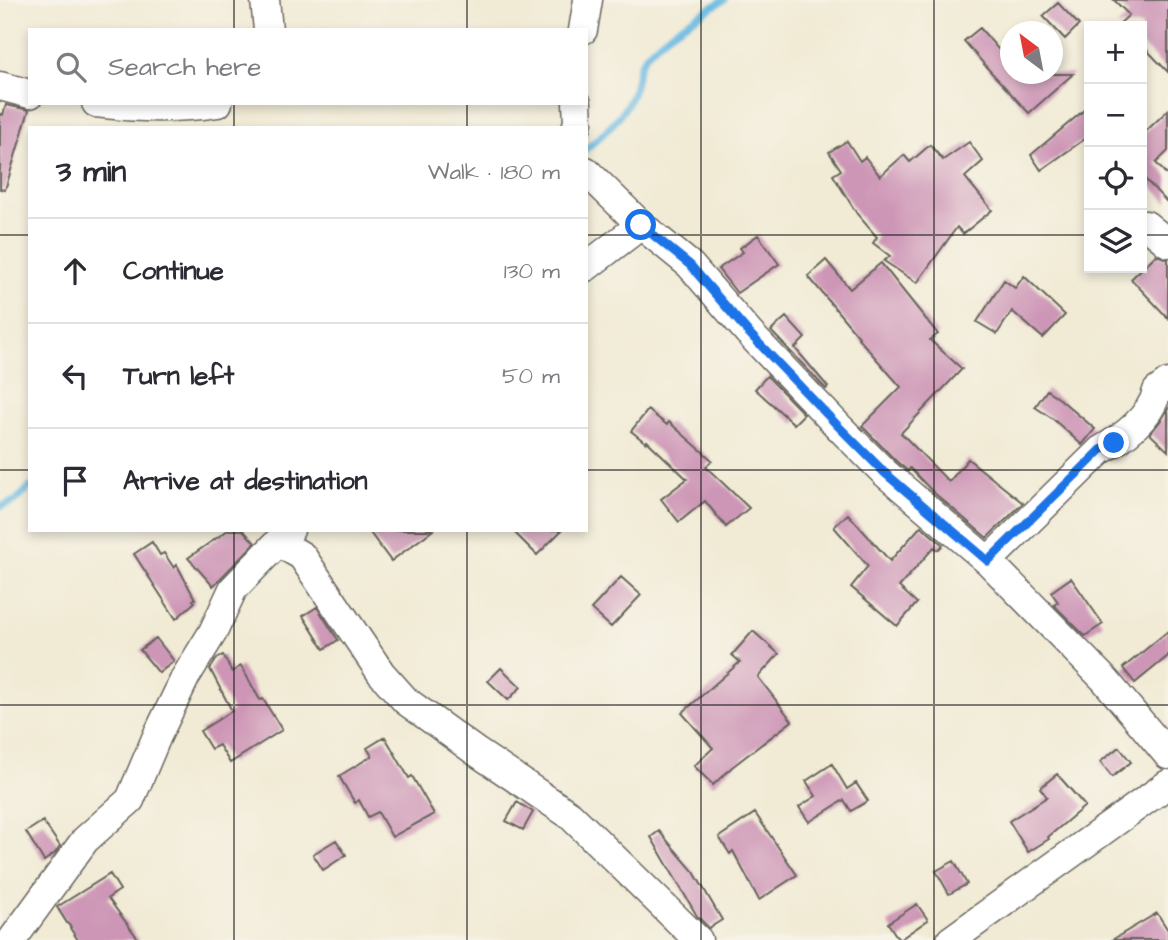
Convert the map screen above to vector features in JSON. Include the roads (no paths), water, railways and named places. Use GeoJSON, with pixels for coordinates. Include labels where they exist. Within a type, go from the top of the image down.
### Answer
{"type":"FeatureCollection","features":[{"type":"Feature","properties":{"kind":"street"},"geometry":{"type":"LineString","coordinates":[[265,0],[268,28]]}},
{"type":"Feature","properties":{"kind":"street"},"geometry":{"type":"LineString","coordinates":[[583,28],[589,0]]}},
{"type":"Feature","properties":{"kind":"street"},"geometry":{"type":"LineString","coordinates":[[0,86],[28,93]]}},
{"type":"Feature","properties":{"kind":"street"},"geometry":{"type":"LineString","coordinates":[[110,105],[206,105]]}},
{"type":"Feature","properties":{"kind":"street"},"geometry":{"type":"LineString","coordinates":[[577,126],[578,105]]}},
{"type":"Feature","properties":{"kind":"street"},"geometry":{"type":"LineString","coordinates":[[588,173],[641,225],[690,265],[749,333],[885,473],[988,561],[1105,680],[1168,755]]}},
{"type":"Feature","properties":{"kind":"street"},"geometry":{"type":"LineString","coordinates":[[588,265],[641,225]]}},
{"type":"Feature","properties":{"kind":"street"},"geometry":{"type":"LineString","coordinates":[[988,561],[1101,450],[1114,443],[1145,415],[1155,400],[1157,391],[1168,383]]}},
{"type":"Feature","properties":{"kind":"street"},"geometry":{"type":"LineString","coordinates":[[12,940],[85,840],[131,800],[174,700],[213,632],[233,589],[284,536],[302,556],[381,673],[406,701],[570,815],[698,940]]}},
{"type":"Feature","properties":{"kind":"street"},"geometry":{"type":"LineString","coordinates":[[951,940],[1168,784]]}},
{"type":"Feature","properties":{"kind":"waterway"},"geometry":{"type":"LineString","coordinates":[[588,147],[626,107],[647,54],[674,31],[724,0]]}},
{"type":"Feature","properties":{"kind":"waterway"},"geometry":{"type":"LineString","coordinates":[[0,507],[15,501],[28,489]]}}]}
